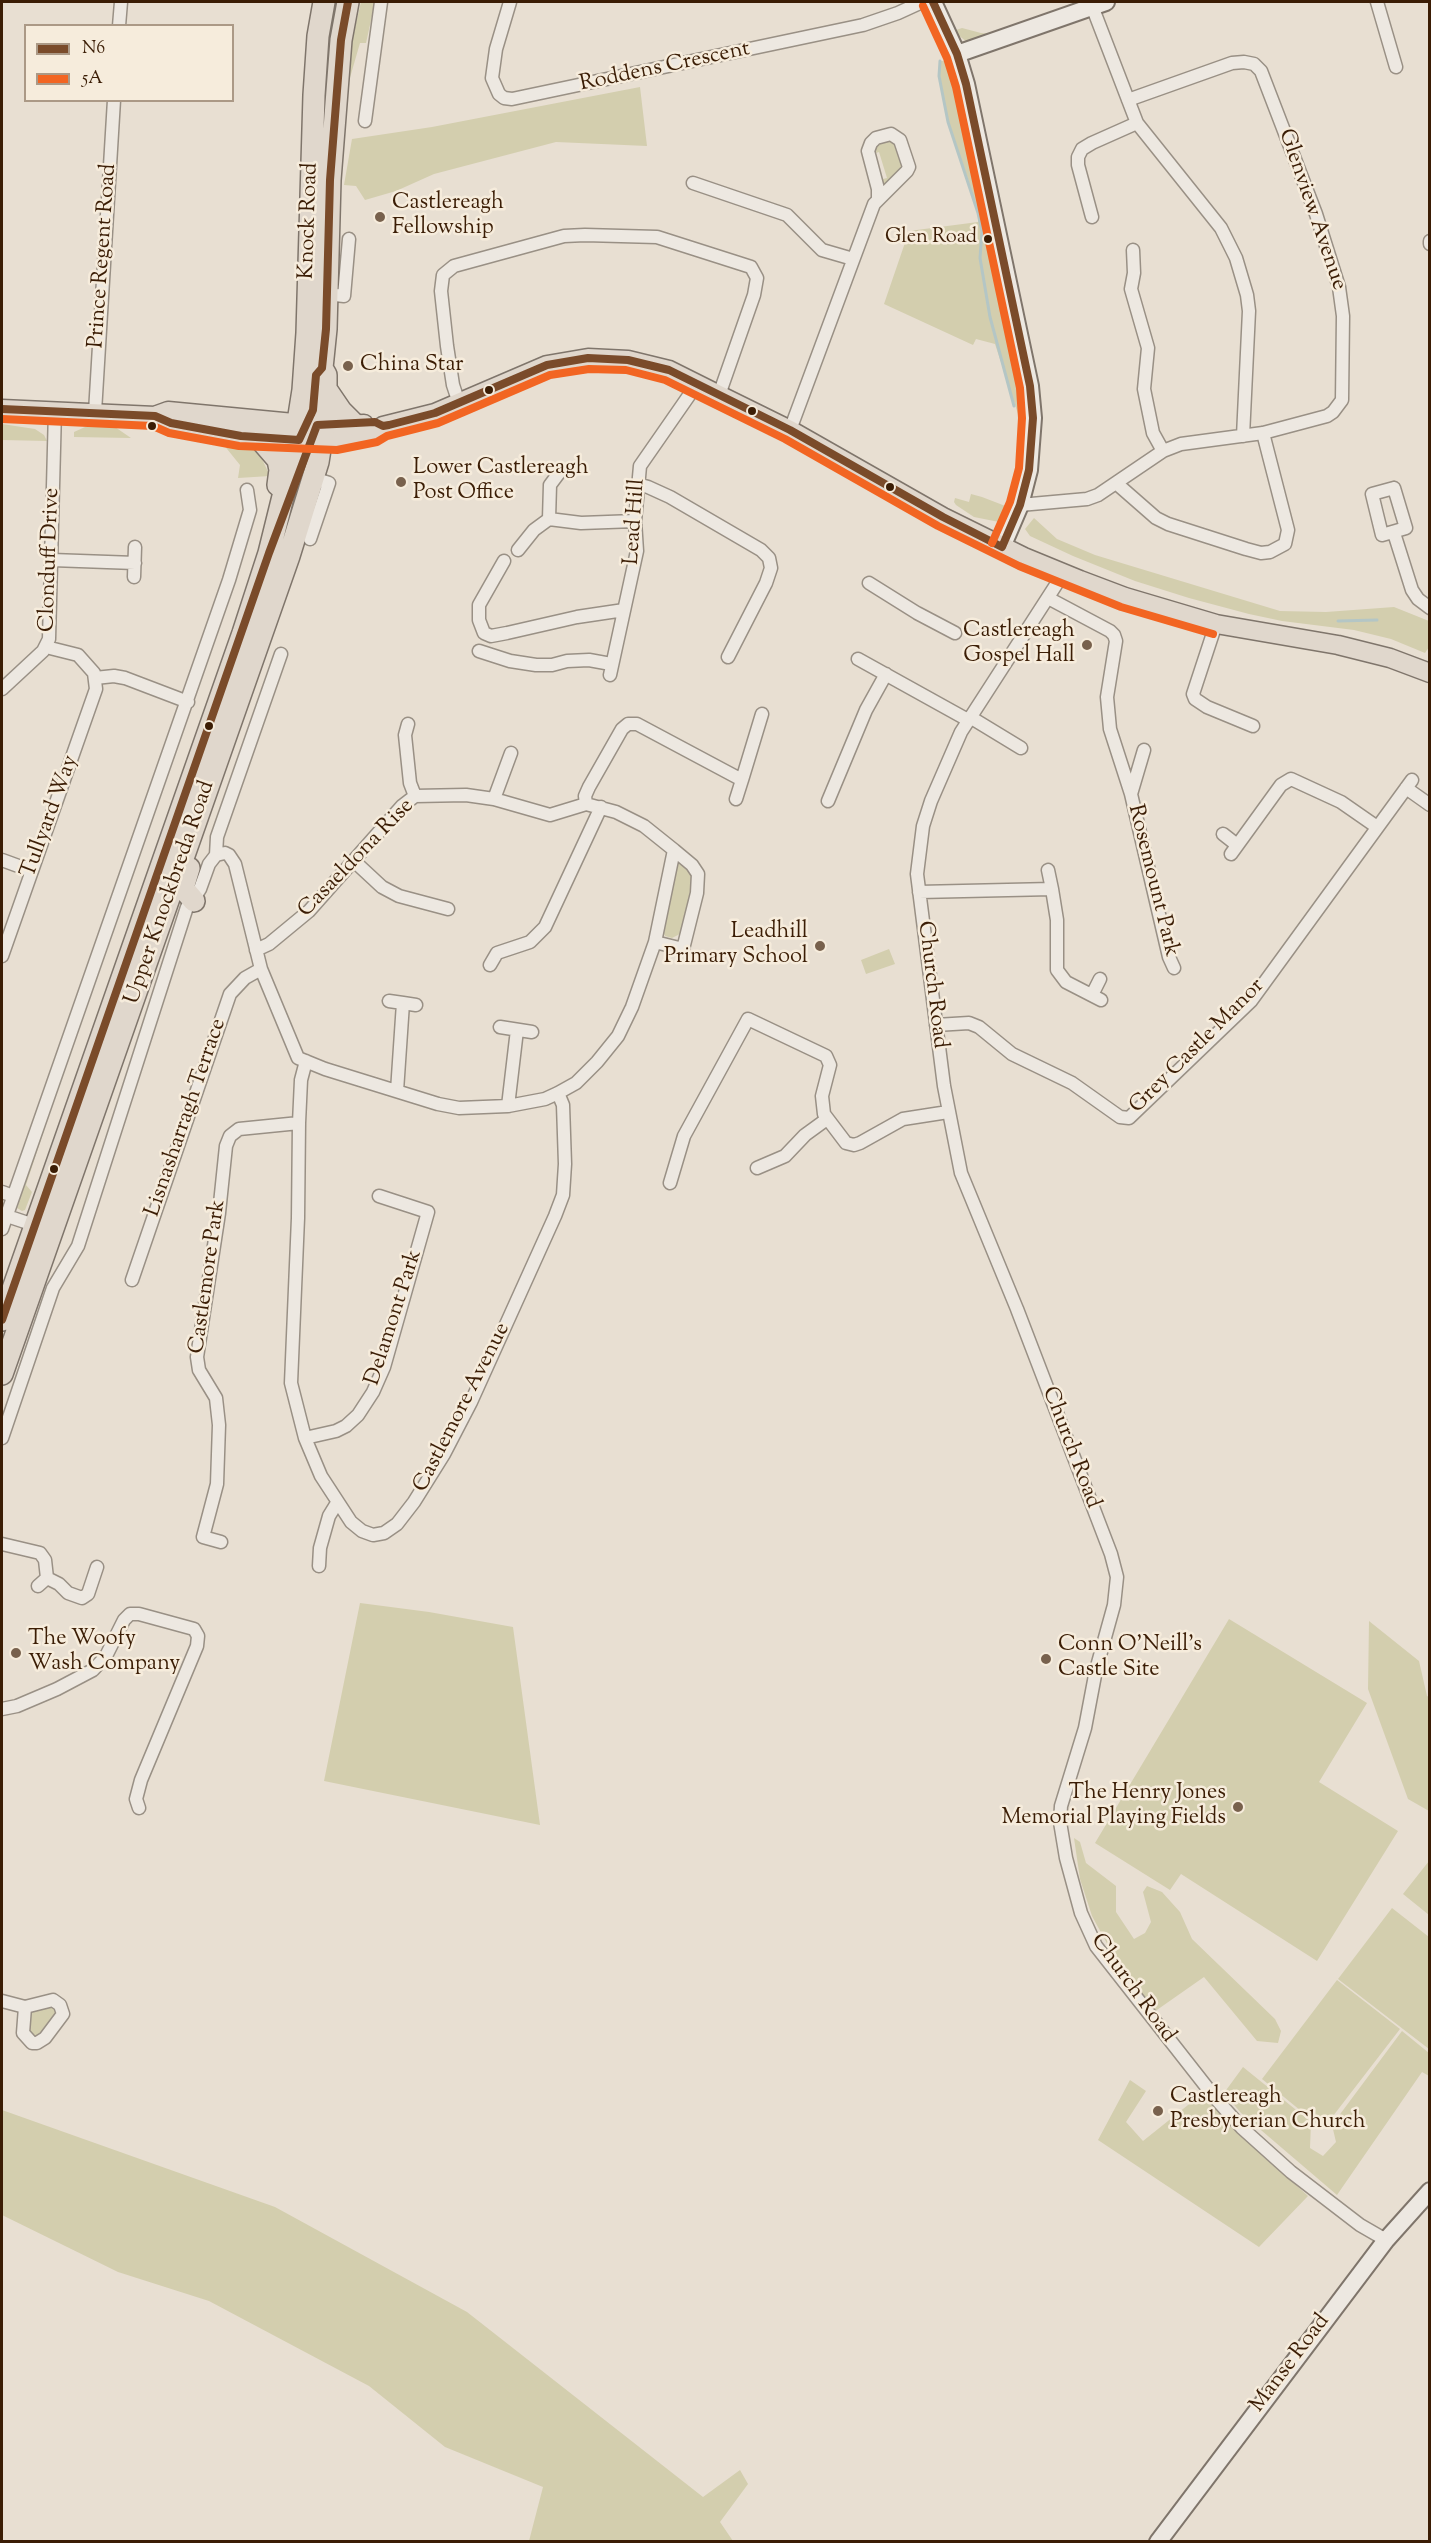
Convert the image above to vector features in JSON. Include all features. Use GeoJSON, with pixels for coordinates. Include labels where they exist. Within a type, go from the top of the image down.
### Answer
{"type":"FeatureCollection","features":[{"type":"Feature","properties":{"kind":"highway","name":"Knock Road"},"geometry":{"type":"LineString","coordinates":[[308,435],[307,333],[313,140],[318,36],[324,2]]}},
{"type":"Feature","properties":{"kind":"highway","name":"Knock Road"},"geometry":{"type":"LineString","coordinates":[[308,435],[324,378],[335,108],[341,40],[348,2]]}},
{"type":"Feature","properties":{"kind":"highway"},"geometry":{"type":"LineString","coordinates":[[313,140],[323,140],[327,136],[335,108]]}},
{"type":"Feature","properties":{"kind":"highway"},"geometry":{"type":"LineString","coordinates":[[324,378],[341,411],[355,424]]}},
{"type":"Feature","properties":{"kind":"highway","name":"Upper Knockbreda Road"},"geometry":{"type":"LineString","coordinates":[[223,716],[289,556],[313,478],[308,435]]}},
{"type":"Feature","properties":{"kind":"highway","name":"Upper Knockbreda Road"},"geometry":{"type":"LineString","coordinates":[[2,1320],[29,1223],[174,902],[269,553],[308,435]]}},
{"type":"Feature","properties":{"kind":"highway"},"geometry":{"type":"LineString","coordinates":[[223,716],[210,700],[252,577],[280,478],[278,460],[259,438]]}},
{"type":"Feature","properties":{"kind":"highway"},"geometry":{"type":"LineString","coordinates":[[2,1292],[21,1236],[29,1223]]}},
{"type":"Feature","properties":{"kind":"highway","name":"Upper Knockbreda Road"},"geometry":{"type":"LineString","coordinates":[[2,1374],[29,1223]]}},
{"type":"Feature","properties":{"kind":"main road"},"geometry":{"type":"LineString","coordinates":[[2,409],[155,416],[173,424],[259,438],[374,432],[383,426],[426,416],[547,365],[588,358],[628,360],[669,370],[790,430],[943,517],[1063,574],[1125,597],[1216,624],[1338,645],[1390,658],[1430,673]]}},
{"type":"Feature","properties":{"kind":"main road"},"geometry":{"type":"LineString","coordinates":[[155,416],[168,411],[308,435],[355,424],[375,422],[383,426]]}},
{"type":"Feature","properties":{"kind":"street"},"geometry":{"type":"LineString","coordinates":[[119,24],[121,2]]}},
{"type":"Feature","properties":{"kind":"street"},"geometry":{"type":"LineString","coordinates":[[365,121],[381,2]]}},
{"type":"Feature","properties":{"kind":"street","name":"Roddens Crescent"},"geometry":{"type":"LineString","coordinates":[[510,2],[496,49],[492,78],[499,94],[504,98],[512,99],[863,25],[922,2]]}},
{"type":"Feature","properties":{"kind":"street"},"geometry":{"type":"LineString","coordinates":[[933,2],[957,54],[981,147],[1030,386],[1032,448],[1020,505],[1002,547]]}},
{"type":"Feature","properties":{"kind":"street"},"geometry":{"type":"LineString","coordinates":[[1377,2],[1396,67]]}},
{"type":"Feature","properties":{"kind":"street"},"geometry":{"type":"LineString","coordinates":[[957,54],[1099,4],[1137,123],[1221,228],[1236,258],[1249,311],[1243,436]]}},
{"type":"Feature","properties":{"kind":"street","name":"Glenview Avenue"},"geometry":{"type":"LineString","coordinates":[[1020,505],[1087,499],[1116,483],[1163,451],[1181,444],[1263,433],[1327,416],[1338,407],[1342,400],[1343,316],[1338,287],[1316,214],[1266,80],[1254,64],[1232,63],[1128,100]]}},
{"type":"Feature","properties":{"kind":"street","name":"Prince Regent Road"},"geometry":{"type":"LineString","coordinates":[[95,412],[114,102]]}},
{"type":"Feature","properties":{"kind":"street"},"geometry":{"type":"LineString","coordinates":[[1092,218],[1078,157],[1082,149],[1092,143],[1137,123]]}},
{"type":"Feature","properties":{"kind":"street"},"geometry":{"type":"LineString","coordinates":[[790,430],[853,259],[878,199],[878,189],[868,151],[876,138],[891,134],[900,140],[909,167],[904,175],[878,199]]}},
{"type":"Feature","properties":{"kind":"street"},"geometry":{"type":"LineString","coordinates":[[693,183],[787,215],[822,250],[853,259]]}},
{"type":"Feature","properties":{"kind":"street"},"geometry":{"type":"LineString","coordinates":[[459,403],[453,385],[447,346],[441,291],[443,275],[454,266],[564,236],[585,235],[657,237],[751,267],[757,278],[754,295],[719,395]]}},
{"type":"Feature","properties":{"kind":"street","name":"Knock Road"},"geometry":{"type":"LineString","coordinates":[[326,294],[344,296],[349,239]]}},
{"type":"Feature","properties":{"kind":"street"},"geometry":{"type":"LineString","coordinates":[[1133,250],[1134,273],[1131,289],[1148,348],[1144,389],[1153,433],[1163,451]]}},
{"type":"Feature","properties":{"kind":"street","name":"Lead Hill"},"geometry":{"type":"LineString","coordinates":[[479,651],[510,662],[536,665],[589,660],[611,669],[637,551],[635,521],[640,466],[697,384]]}},
{"type":"Feature","properties":{"kind":"street","name":"Clonduff Drive"},"geometry":{"type":"LineString","coordinates":[[2,690],[46,647],[49,639],[55,410]]}},
{"type":"Feature","properties":{"kind":"street"},"geometry":{"type":"LineString","coordinates":[[1116,483],[1156,518],[1168,524],[1246,549],[1261,553],[1270,552],[1285,544],[1288,530],[1263,433]]}},
{"type":"Feature","properties":{"kind":"street"},"geometry":{"type":"LineString","coordinates":[[549,519],[550,485],[559,473]]}},
{"type":"Feature","properties":{"kind":"street"},"geometry":{"type":"LineString","coordinates":[[310,538],[329,483],[313,478]]}},
{"type":"Feature","properties":{"kind":"street"},"geometry":{"type":"LineString","coordinates":[[637,484],[670,497],[761,550],[769,558],[771,568],[766,583],[728,657]]}},
{"type":"Feature","properties":{"kind":"street"},"geometry":{"type":"LineString","coordinates":[[2,1229],[29,1223],[7,1194],[188,702],[250,510],[247,490]]}},
{"type":"Feature","properties":{"kind":"street"},"geometry":{"type":"LineString","coordinates":[[518,550],[534,530],[549,519],[581,523],[635,521]]}},
{"type":"Feature","properties":{"kind":"street"},"geometry":{"type":"LineString","coordinates":[[1394,533],[1412,590],[1418,599],[1430,608]]}},
{"type":"Feature","properties":{"kind":"street"},"geometry":{"type":"LineString","coordinates":[[134,577],[135,547]]}},
{"type":"Feature","properties":{"kind":"street"},"geometry":{"type":"LineString","coordinates":[[52,560],[135,562]]}},
{"type":"Feature","properties":{"kind":"street"},"geometry":{"type":"LineString","coordinates":[[504,561],[479,605],[479,620],[484,633],[491,636],[577,617],[624,610]]}},
{"type":"Feature","properties":{"kind":"street","name":"Church Road"},"geometry":{"type":"LineString","coordinates":[[1063,574],[969,718],[939,781],[923,826],[917,874],[948,1112],[958,1162],[1022,1320],[1111,1554],[1117,1577],[1114,1605],[1096,1670],[1085,1728],[1061,1806],[1062,1838],[1081,1913],[1090,1935],[1107,1962],[1190,2066],[1242,2127],[1291,2172],[1360,2225],[1386,2240]]}},
{"type":"Feature","properties":{"kind":"street"},"geometry":{"type":"LineString","coordinates":[[869,583],[917,613],[955,633]]}},
{"type":"Feature","properties":{"kind":"street","name":"Rosemount Park"},"geometry":{"type":"LineString","coordinates":[[1048,598],[1110,631],[1116,641],[1108,681],[1107,712],[1113,743],[1131,794],[1169,957],[1174,968]]}},
{"type":"Feature","properties":{"kind":"street"},"geometry":{"type":"LineString","coordinates":[[1216,624],[1193,694],[1195,699],[1207,707],[1253,726]]}},
{"type":"Feature","properties":{"kind":"street"},"geometry":{"type":"LineString","coordinates":[[46,647],[78,655],[92,669],[96,678],[114,676],[125,678],[188,702]]}},
{"type":"Feature","properties":{"kind":"street","name":"Upper Knockbreda Road"},"geometry":{"type":"LineString","coordinates":[[2,1438],[53,1288],[78,1245],[174,902],[200,889],[209,864],[216,855],[217,837],[281,654]]}},
{"type":"Feature","properties":{"kind":"street"},"geometry":{"type":"LineString","coordinates":[[858,659],[1021,748]]}},
{"type":"Feature","properties":{"kind":"street"},"geometry":{"type":"LineString","coordinates":[[828,801],[866,710],[886,675]]}},
{"type":"Feature","properties":{"kind":"street","name":"Tullyard Way"},"geometry":{"type":"LineString","coordinates":[[2,956],[96,688],[96,678]]}},
{"type":"Feature","properties":{"kind":"street"},"geometry":{"type":"LineString","coordinates":[[736,799],[762,714]]}},
{"type":"Feature","properties":{"kind":"street"},"geometry":{"type":"LineString","coordinates":[[408,724],[405,735],[410,783],[415,796]]}},
{"type":"Feature","properties":{"kind":"street"},"geometry":{"type":"LineString","coordinates":[[655,942],[683,949],[697,893],[699,874],[692,865],[644,826],[616,812],[586,804],[585,796],[589,787],[622,729],[628,724],[637,724],[742,780]]}},
{"type":"Feature","properties":{"kind":"street","name":"Rosemount Park"},"geometry":{"type":"LineString","coordinates":[[1131,794],[1144,750]]}},
{"type":"Feature","properties":{"kind":"street"},"geometry":{"type":"LineString","coordinates":[[494,799],[511,753]]}},
{"type":"Feature","properties":{"kind":"street"},"geometry":{"type":"LineString","coordinates":[[1223,834],[1234,850],[1281,785],[1291,779],[1341,802],[1377,827]]}},
{"type":"Feature","properties":{"kind":"street","name":"Grey Castle Manor"},"geometry":{"type":"LineString","coordinates":[[936,1025],[969,1023],[979,1027],[1012,1054],[1072,1083],[1120,1117],[1129,1118],[1251,1000],[1409,784],[1430,805]]}},
{"type":"Feature","properties":{"kind":"street","name":"Casaeldona Rise"},"geometry":{"type":"LineString","coordinates":[[256,950],[269,944],[309,911],[402,806],[415,796],[466,795],[494,799],[550,815],[586,804]]}},
{"type":"Feature","properties":{"kind":"street"},"geometry":{"type":"LineString","coordinates":[[490,965],[497,953],[530,942],[544,927],[601,807]]}},
{"type":"Feature","properties":{"kind":"street"},"geometry":{"type":"LineString","coordinates":[[216,855],[221,853],[229,855],[235,864],[261,969],[298,1058],[397,1092],[459,1108],[508,1106],[545,1099],[576,1083],[618,1036],[632,1007],[655,942],[674,850]]}},
{"type":"Feature","properties":{"kind":"street"},"geometry":{"type":"LineString","coordinates":[[2,860],[32,871]]}},
{"type":"Feature","properties":{"kind":"street"},"geometry":{"type":"LineString","coordinates":[[354,861],[382,887],[399,896],[448,909]]}},
{"type":"Feature","properties":{"kind":"street"},"geometry":{"type":"LineString","coordinates":[[1048,870],[1057,920],[1057,970],[1066,982],[1097,997],[1100,979]]}},
{"type":"Feature","properties":{"kind":"street"},"geometry":{"type":"LineString","coordinates":[[919,892],[1052,889]]}},
{"type":"Feature","properties":{"kind":"street","name":"Lisnasharragh Terrace"},"geometry":{"type":"LineString","coordinates":[[132,1281],[230,994],[245,978],[261,969]]}},
{"type":"Feature","properties":{"kind":"street"},"geometry":{"type":"LineString","coordinates":[[389,1001],[416,1005]]}},
{"type":"Feature","properties":{"kind":"street"},"geometry":{"type":"LineString","coordinates":[[397,1092],[403,1003]]}},
{"type":"Feature","properties":{"kind":"street"},"geometry":{"type":"LineString","coordinates":[[670,1183],[684,1136],[743,1016],[826,1056],[830,1065],[822,1096],[827,1119],[846,1143],[854,1145],[903,1119],[948,1112]]}},
{"type":"Feature","properties":{"kind":"street"},"geometry":{"type":"LineString","coordinates":[[500,1027],[532,1032]]}},
{"type":"Feature","properties":{"kind":"street"},"geometry":{"type":"LineString","coordinates":[[508,1106],[517,1030]]}},
{"type":"Feature","properties":{"kind":"street","name":"Castlemore Avenue"},"geometry":{"type":"LineString","coordinates":[[306,1061],[301,1080],[291,1383],[305,1438],[321,1476],[351,1522],[362,1532],[373,1534],[384,1533],[397,1524],[414,1502],[444,1454],[488,1365],[563,1195],[564,1129],[562,1105],[558,1093]]}},
{"type":"Feature","properties":{"kind":"street"},"geometry":{"type":"LineString","coordinates":[[757,1168],[786,1156],[805,1135],[827,1119]]}},
{"type":"Feature","properties":{"kind":"street","name":"Castlemore Park"},"geometry":{"type":"LineString","coordinates":[[221,1542],[203,1537],[217,1484],[219,1425],[215,1394],[201,1375],[197,1363],[227,1141],[234,1132],[243,1128],[299,1123]]}},
{"type":"Feature","properties":{"kind":"street","name":"Delamont Park"},"geometry":{"type":"LineString","coordinates":[[305,1438],[336,1431],[346,1426],[358,1415],[373,1392],[384,1367],[428,1212],[379,1196]]}},
{"type":"Feature","properties":{"kind":"street"},"geometry":{"type":"LineString","coordinates":[[319,1566],[320,1548],[329,1516],[337,1503]]}},
{"type":"Feature","properties":{"kind":"street"},"geometry":{"type":"LineString","coordinates":[[2,1544],[40,1553],[45,1560],[43,1582],[59,1584],[68,1593],[82,1598],[88,1594],[97,1567]]}},
{"type":"Feature","properties":{"kind":"street"},"geometry":{"type":"LineString","coordinates":[[2,1709],[17,1706],[57,1689],[93,1670],[112,1646],[124,1620],[130,1614],[190,1626],[198,1636],[197,1646],[138,1789],[136,1799],[139,1808]]}},
{"type":"Feature","properties":{"kind":"street"},"geometry":{"type":"LineString","coordinates":[[2,2001],[25,2007]]}},
{"type":"Feature","properties":{"kind":"street","name":"Manse Road"},"geometry":{"type":"LineString","coordinates":[[1158,2541],[1386,2240],[1430,2191]]}},
{"type":"Feature","properties":{"kind":"shaded area"},"geometry":{"type":"Polygon","coordinates":[[[361,2],[375,2],[366,43],[360,43],[347,88],[353,36],[361,2]]]}},
{"type":"Feature","properties":{"kind":"shaded area"},"geometry":{"type":"Polygon","coordinates":[[[962,28],[994,34],[967,42],[953,31],[962,28]]]}},
{"type":"Feature","properties":{"kind":"shaded area"},"geometry":{"type":"Polygon","coordinates":[[[940,61],[946,61],[975,171],[1005,330],[1020,392],[1020,420],[995,344],[976,339],[973,345],[884,304],[909,231],[978,222],[978,213],[968,179],[948,122],[939,78],[940,61]]]}},
{"type":"Feature","properties":{"kind":"shaded area"},"geometry":{"type":"Polygon","coordinates":[[[640,87],[647,146],[556,142],[434,174],[396,191],[365,200],[356,186],[344,185],[352,139],[432,127],[640,87]]]}},
{"type":"Feature","properties":{"kind":"shaded area"},"geometry":{"type":"Polygon","coordinates":[[[888,138],[895,144],[904,167],[883,186],[879,180],[887,178],[879,152],[873,154],[873,146],[888,138]]]}},
{"type":"Feature","properties":{"kind":"shaded area"},"geometry":{"type":"Polygon","coordinates":[[[2,424],[35,429],[44,435],[47,441],[2,440],[2,424]]]}},
{"type":"Feature","properties":{"kind":"shaded area"},"geometry":{"type":"Polygon","coordinates":[[[85,427],[115,427],[131,438],[74,437],[74,432],[85,427]]]}},
{"type":"Feature","properties":{"kind":"shaded area"},"geometry":{"type":"Polygon","coordinates":[[[223,444],[254,450],[262,459],[270,476],[238,478],[240,465],[223,444]]]}},
{"type":"Feature","properties":{"kind":"shaded area"},"geometry":{"type":"Polygon","coordinates":[[[971,494],[1008,507],[999,522],[974,517],[954,502],[955,498],[969,502],[971,494]]]}},
{"type":"Feature","properties":{"kind":"shaded area"},"geometry":{"type":"Polygon","coordinates":[[[1034,518],[1057,539],[1095,555],[1280,611],[1326,612],[1394,607],[1429,621],[1429,647],[1425,653],[1391,639],[1354,630],[1282,621],[1249,614],[1135,581],[1030,536],[1025,529],[1034,518]]]}},
{"type":"Feature","properties":{"kind":"shaded area"},"geometry":{"type":"Polygon","coordinates":[[[680,860],[694,876],[680,934],[672,938],[665,936],[662,930],[676,861],[680,860]]]}},
{"type":"Feature","properties":{"kind":"shaded area"},"geometry":{"type":"Polygon","coordinates":[[[889,949],[895,964],[866,974],[861,960],[889,949]]]}},
{"type":"Feature","properties":{"kind":"shaded area"},"geometry":{"type":"Polygon","coordinates":[[[62,1076],[26,1185],[32,1192],[25,1210],[22,1211],[17,1208],[20,1198],[18,1196],[62,1076]]]}},
{"type":"Feature","properties":{"kind":"shaded area"},"geometry":{"type":"Polygon","coordinates":[[[360,1603],[429,1612],[513,1627],[540,1825],[324,1781],[360,1603]]]}},
{"type":"Feature","properties":{"kind":"shaded area","name":"The Henry Jones Memorial Playing Fields"},"geometry":{"type":"Polygon","coordinates":[[[1229,1619],[1367,1703],[1319,1782],[1398,1831],[1317,1961],[1181,1874],[1170,1890],[1095,1843],[1229,1619]]]}},
{"type":"Feature","properties":{"kind":"shaded area"},"geometry":{"type":"Polygon","coordinates":[[[1369,1621],[1419,1661],[1429,1697],[1429,1811],[1408,1799],[1368,1689],[1369,1621]]]}},
{"type":"Feature","properties":{"kind":"shaded area"},"geometry":{"type":"Polygon","coordinates":[[[1074,1838],[1080,1842],[1086,1863],[1116,1886],[1116,1912],[1134,1939],[1145,1933],[1151,1922],[1143,1892],[1147,1886],[1162,1892],[1180,1912],[1192,1939],[1275,2019],[1281,2031],[1278,2043],[1257,2041],[1204,1977],[1154,2012],[1116,1960],[1092,1916],[1080,1879],[1074,1838]]]}},
{"type":"Feature","properties":{"kind":"shaded area"},"geometry":{"type":"Polygon","coordinates":[[[1429,1861],[1429,1915],[1403,1894],[1429,1861]]]}},
{"type":"Feature","properties":{"kind":"shaded area"},"geometry":{"type":"Polygon","coordinates":[[[1392,1908],[1429,1937],[1429,2049],[1338,1979],[1392,1908]]]}},
{"type":"Feature","properties":{"kind":"shaded area"},"geometry":{"type":"Polygon","coordinates":[[[1337,1980],[1400,2029],[1323,2129],[1262,2079],[1337,1980]]]}},
{"type":"Feature","properties":{"kind":"shaded area"},"geometry":{"type":"Polygon","coordinates":[[[51,2005],[55,2009],[56,2016],[39,2037],[31,2035],[27,2027],[31,2011],[51,2005]]]}},
{"type":"Feature","properties":{"kind":"shaded area"},"geometry":{"type":"Polygon","coordinates":[[[1402,2031],[1429,2053],[1429,2076],[1422,2072],[1337,2195],[1241,2113],[1224,2093],[1243,2067],[1311,2122],[1310,2148],[1323,2156],[1336,2142],[1332,2125],[1402,2031]]]}},
{"type":"Feature","properties":{"kind":"shaded area"},"geometry":{"type":"Polygon","coordinates":[[[1130,2080],[1146,2091],[1126,2122],[1143,2141],[1203,2093],[1224,2119],[1308,2196],[1259,2247],[1098,2140],[1130,2080]]]}},
{"type":"Feature","properties":{"kind":"shaded area"},"geometry":{"type":"Polygon","coordinates":[[[2,2110],[275,2207],[467,2312],[703,2497],[740,2470],[748,2484],[720,2522],[733,2541],[529,2541],[543,2487],[445,2447],[369,2386],[209,2301],[118,2272],[2,2215],[2,2110]]]}},
{"type":"Feature","properties":{"kind":"waterway"},"geometry":{"type":"LineString","coordinates":[[940,61],[939,76],[948,122],[978,213],[982,232],[980,258],[990,317],[1014,406]]}},
{"type":"Feature","properties":{"kind":"waterway"},"geometry":{"type":"LineString","coordinates":[[1338,621],[1377,620]]}},
{"type":"Feature","properties":{"kind":"transit line","name":"N6"},"geometry":{"type":"LineString","coordinates":[[2,409],[155,416],[171,423],[241,436],[299,440],[313,410],[316,375],[322,368],[326,329],[330,180],[341,40],[348,2]]}},
{"type":"Feature","properties":{"kind":"transit line","name":"N6"},"geometry":{"type":"LineString","coordinates":[[2,1320],[269,553],[317,425],[375,422],[383,426],[389,425],[435,413],[547,365],[588,358],[628,360],[669,370],[790,430],[943,517],[1002,547],[1020,505],[1029,470],[1033,418],[1030,386],[966,84],[957,54],[933,2]]}},
{"type":"Feature","properties":{"kind":"transit line","name":"5A"},"geometry":{"type":"LineString","coordinates":[[923,6],[947,58],[956,87],[1020,388],[1022,418],[1019,468],[1010,502],[992,543]]}},
{"type":"Feature","properties":{"kind":"transit line","name":"5A"},"geometry":{"type":"LineString","coordinates":[[2,419],[153,426],[169,433],[239,446],[337,450],[377,442],[387,436],[438,423],[550,375],[589,369],[626,370],[665,380],[785,439],[938,526],[1019,566],[1121,607],[1213,634]]}},
{"type":"Feature","properties":{"kind":"place","name":"Castlereagh Fellowship"},"geometry":{"type":"Point","coordinates":[380,217]}},
{"type":"Feature","properties":{"kind":"place","name":"Glen Road"},"geometry":{"type":"Point","coordinates":[988,239]}},
{"type":"Feature","properties":{"kind":"place","name":"China Star"},"geometry":{"type":"Point","coordinates":[348,366]}},
{"type":"Feature","properties":{"kind":"place","name":"Lower Castlereagh Post Office"},"geometry":{"type":"Point","coordinates":[401,482]}},
{"type":"Feature","properties":{"kind":"place","name":"Castlereagh Gospel Hall"},"geometry":{"type":"Point","coordinates":[1087,645]}},
{"type":"Feature","properties":{"kind":"place","name":"Leadhill Primary School"},"geometry":{"type":"Point","coordinates":[820,946]}},
{"type":"Feature","properties":{"kind":"place","name":"The Woofy Wash Company"},"geometry":{"type":"Point","coordinates":[16,1653]}},
{"type":"Feature","properties":{"kind":"place","name":"Conn O'Neill's Castle Site"},"geometry":{"type":"Point","coordinates":[1046,1659]}},
{"type":"Feature","properties":{"kind":"place","name":"The Henry Jones Memorial Playing Fields"},"geometry":{"type":"Point","coordinates":[1238,1807]}},
{"type":"Feature","properties":{"kind":"place","name":"Castlereagh Presbyterian Church"},"geometry":{"type":"Point","coordinates":[1158,2111]}}]}
